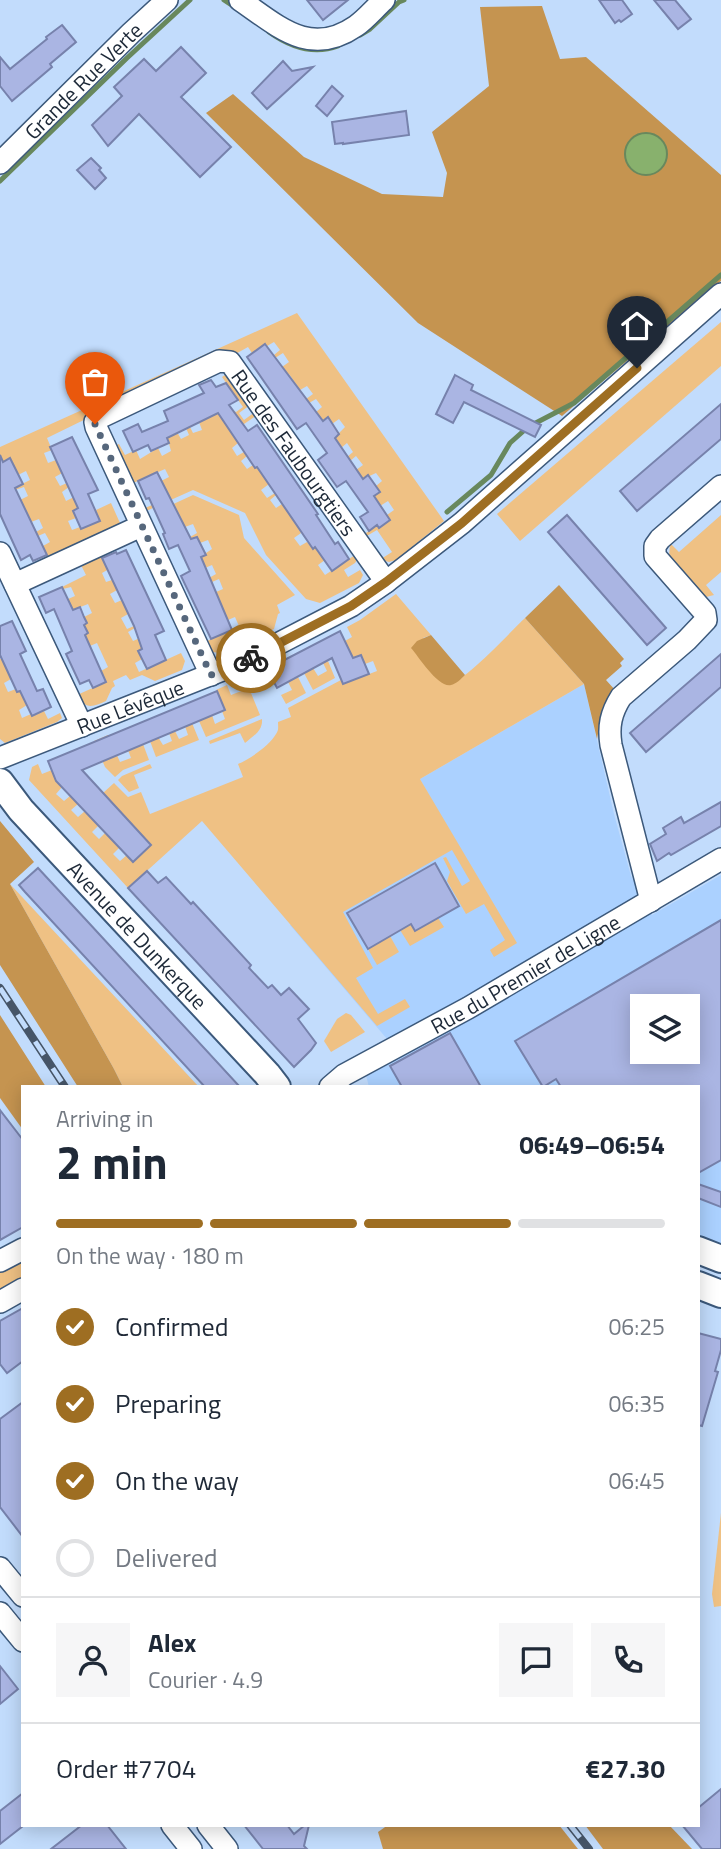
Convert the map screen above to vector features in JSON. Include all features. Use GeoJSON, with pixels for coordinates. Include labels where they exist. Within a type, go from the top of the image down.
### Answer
{"type":"FeatureCollection","features":[{"type":"Feature","properties":{"kind":"main road","name":"Avenue de Dunkerque"},"geometry":{"type":"LineString","coordinates":[[0,782],[21,810],[267,1073],[275,1085]]}},
{"type":"Feature","properties":{"kind":"main road"},"geometry":{"type":"LineString","coordinates":[[700,1252],[721,1259]]}},
{"type":"Feature","properties":{"kind":"main road"},"geometry":{"type":"LineString","coordinates":[[700,1286],[721,1294]]}},
{"type":"Feature","properties":{"kind":"street","name":"Grande Rue Verte"},"geometry":{"type":"LineString","coordinates":[[0,163],[167,0]]}},
{"type":"Feature","properties":{"kind":"street"},"geometry":{"type":"LineString","coordinates":[[240,0],[296,37],[307,40],[333,38],[357,25],[384,0]]}},
{"type":"Feature","properties":{"kind":"street","name":"Rue Lévêque"},"geometry":{"type":"LineString","coordinates":[[0,758],[245,661],[351,606],[472,514],[721,295]]}},
{"type":"Feature","properties":{"kind":"street","name":"Rue des Faubourgtiers"},"geometry":{"type":"LineString","coordinates":[[211,675],[96,427],[95,422],[99,418],[219,361],[227,361],[232,364],[386,582]]}},
{"type":"Feature","properties":{"kind":"street"},"geometry":{"type":"LineString","coordinates":[[651,901],[613,755],[609,733],[610,720],[621,697],[706,620],[705,613],[655,556],[655,546],[721,486]]}},
{"type":"Feature","properties":{"kind":"street"},"geometry":{"type":"LineString","coordinates":[[15,584],[141,526]]}},
{"type":"Feature","properties":{"kind":"street"},"geometry":{"type":"LineString","coordinates":[[0,553],[82,726]]}},
{"type":"Feature","properties":{"kind":"street","name":"Rue du Premier de Ligne"},"geometry":{"type":"LineString","coordinates":[[332,1085],[344,1075],[468,1008],[721,859]]}},
{"type":"Feature","properties":{"kind":"street"},"geometry":{"type":"LineString","coordinates":[[0,1261],[21,1250]]}},
{"type":"Feature","properties":{"kind":"street"},"geometry":{"type":"LineString","coordinates":[[0,1302],[21,1290]]}},
{"type":"Feature","properties":{"kind":"street"},"geometry":{"type":"LineString","coordinates":[[0,1568],[21,1594]]}},
{"type":"Feature","properties":{"kind":"street"},"geometry":{"type":"LineString","coordinates":[[0,1613],[21,1638]]}},
{"type":"Feature","properties":{"kind":"street"},"geometry":{"type":"LineString","coordinates":[[174,1827],[191,1849]]}},
{"type":"Feature","properties":{"kind":"street"},"geometry":{"type":"LineString","coordinates":[[210,1827],[228,1849]]}},
{"type":"Feature","properties":{"kind":"shaded area"},"geometry":{"type":"Polygon","coordinates":[[[542,6],[560,59],[586,57],[721,175],[721,281],[562,416],[418,323],[206,113],[233,94],[304,157],[382,194],[443,197],[447,173],[432,132],[489,86],[480,7],[542,6]]]}},
{"type":"Feature","properties":{"kind":"shaded area"},"geometry":{"type":"Polygon","coordinates":[[[646,133],[661,139],[667,154],[661,169],[646,175],[631,169],[625,154],[631,139],[646,133]]]}},
{"type":"Feature","properties":{"kind":"shaded area"},"geometry":{"type":"Polygon","coordinates":[[[297,313],[444,521],[396,560],[389,562],[381,559],[392,552],[377,530],[365,537],[363,535],[388,518],[387,515],[394,510],[388,501],[380,506],[374,496],[380,492],[376,486],[382,481],[376,473],[363,479],[356,470],[363,465],[356,456],[350,461],[347,457],[353,452],[347,443],[341,448],[334,438],[345,427],[339,419],[332,424],[328,418],[322,421],[316,412],[322,407],[316,399],[309,403],[306,399],[313,394],[307,386],[300,390],[282,367],[289,362],[283,353],[275,358],[274,355],[280,350],[274,342],[267,346],[265,344],[252,353],[248,347],[232,356],[167,380],[162,376],[138,387],[137,394],[47,438],[52,450],[44,453],[48,463],[56,460],[62,473],[55,477],[60,486],[67,483],[69,487],[62,492],[66,501],[74,497],[79,508],[73,511],[76,518],[68,521],[72,530],[80,527],[82,529],[100,521],[96,510],[111,503],[120,523],[48,557],[43,546],[50,542],[45,533],[38,536],[36,532],[43,528],[39,519],[31,522],[20,500],[28,496],[24,487],[14,488],[30,480],[26,471],[18,475],[10,459],[0,463],[0,447],[297,313]]]}},
{"type":"Feature","properties":{"kind":"shaded area"},"geometry":{"type":"Polygon","coordinates":[[[721,322],[721,366],[520,541],[497,514],[721,322]]]}},
{"type":"Feature","properties":{"kind":"shaded area"},"geometry":{"type":"Polygon","coordinates":[[[225,375],[232,380],[250,405],[239,413],[244,420],[255,412],[257,415],[231,433],[238,443],[232,448],[237,456],[244,452],[247,456],[241,461],[247,469],[253,465],[257,467],[269,484],[261,490],[267,498],[275,493],[270,500],[276,508],[282,504],[300,526],[298,528],[301,533],[294,538],[300,546],[307,542],[313,549],[324,541],[325,560],[318,565],[325,575],[355,555],[358,558],[355,563],[344,570],[348,577],[360,570],[363,575],[359,583],[320,603],[306,599],[266,555],[245,513],[193,490],[144,512],[143,509],[170,497],[161,481],[169,477],[165,469],[131,484],[114,446],[119,444],[125,455],[136,450],[140,459],[158,448],[162,456],[171,451],[167,436],[177,432],[181,439],[189,435],[186,428],[190,427],[193,433],[202,430],[199,422],[213,415],[207,402],[227,414],[236,412],[243,407],[222,377],[225,375]]]}},
{"type":"Feature","properties":{"kind":"shaded area"},"geometry":{"type":"Polygon","coordinates":[[[193,495],[239,515],[244,538],[295,595],[277,605],[280,613],[274,629],[222,653],[211,652],[205,642],[239,626],[235,617],[228,620],[216,592],[223,589],[219,579],[212,582],[209,578],[216,574],[212,565],[205,568],[200,557],[212,549],[208,540],[200,543],[197,537],[191,540],[190,537],[197,533],[193,524],[185,527],[180,517],[172,520],[156,512],[193,495]]]}},
{"type":"Feature","properties":{"kind":"shaded area"},"geometry":{"type":"Polygon","coordinates":[[[721,515],[721,572],[706,585],[714,595],[706,597],[700,594],[669,558],[670,543],[679,552],[721,515]]]}},
{"type":"Feature","properties":{"kind":"shaded area"},"geometry":{"type":"Polygon","coordinates":[[[100,554],[109,569],[102,573],[106,582],[112,580],[117,590],[110,594],[115,603],[122,600],[128,614],[121,618],[127,629],[134,626],[135,628],[128,632],[133,641],[140,638],[144,648],[142,659],[135,663],[139,672],[181,653],[185,661],[182,670],[155,681],[142,675],[130,680],[126,675],[113,681],[115,686],[106,701],[90,706],[83,703],[77,695],[106,682],[101,671],[108,667],[97,643],[90,646],[84,635],[88,633],[84,617],[92,613],[88,604],[73,610],[68,599],[75,596],[71,587],[62,587],[86,575],[80,563],[100,554]]]}},
{"type":"Feature","properties":{"kind":"shaded area"},"geometry":{"type":"Polygon","coordinates":[[[559,585],[624,659],[620,663],[622,666],[606,680],[615,690],[603,707],[597,739],[584,684],[525,618],[559,585]]]}},
{"type":"Feature","properties":{"kind":"shaded area"},"geometry":{"type":"Polygon","coordinates":[[[396,594],[431,635],[423,638],[447,685],[464,676],[525,618],[584,684],[420,779],[517,943],[494,957],[490,950],[505,940],[484,904],[466,914],[447,881],[450,872],[443,858],[446,857],[462,886],[470,881],[452,850],[343,912],[373,968],[356,978],[378,1014],[405,999],[410,1007],[377,1026],[202,821],[128,888],[29,780],[32,767],[38,764],[42,774],[52,770],[62,787],[56,794],[64,801],[70,796],[78,804],[71,810],[78,817],[85,811],[98,826],[92,832],[99,839],[105,833],[119,848],[113,854],[120,861],[127,855],[133,862],[151,845],[103,793],[114,783],[128,797],[141,792],[150,814],[243,777],[238,764],[273,738],[278,731],[278,722],[291,717],[288,708],[341,680],[343,684],[377,671],[373,661],[365,664],[361,655],[353,658],[345,641],[352,637],[347,627],[396,594]]]}},
{"type":"Feature","properties":{"kind":"shaded area"},"geometry":{"type":"Polygon","coordinates":[[[431,635],[465,675],[453,684],[440,682],[411,648],[417,641],[431,635]]]}},
{"type":"Feature","properties":{"kind":"shaded area"},"geometry":{"type":"Polygon","coordinates":[[[0,659],[11,679],[4,683],[8,692],[16,689],[17,692],[20,691],[27,705],[19,710],[22,718],[44,711],[48,719],[60,713],[62,718],[5,743],[0,739],[0,659]]]}},
{"type":"Feature","properties":{"kind":"shaded area"},"geometry":{"type":"Polygon","coordinates":[[[328,661],[335,678],[313,690],[304,673],[313,668],[318,676],[327,671],[323,663],[328,661]]]}},
{"type":"Feature","properties":{"kind":"shaded area"},"geometry":{"type":"Polygon","coordinates":[[[298,677],[306,693],[286,704],[281,695],[292,690],[288,682],[298,677]]]}},
{"type":"Feature","properties":{"kind":"shaded area"},"geometry":{"type":"Polygon","coordinates":[[[584,684],[631,876],[652,915],[721,875],[721,1246],[700,1238],[700,1085],[368,1085],[366,1075],[369,1049],[387,1039],[290,925],[450,833],[420,779],[584,684]]]}},
{"type":"Feature","properties":{"kind":"shaded area"},"geometry":{"type":"Polygon","coordinates":[[[227,685],[231,695],[249,688],[260,715],[206,737],[199,721],[212,715],[215,724],[225,719],[222,711],[225,710],[216,690],[227,685]]]}},
{"type":"Feature","properties":{"kind":"shaded area"},"geometry":{"type":"Polygon","coordinates":[[[262,719],[259,730],[245,743],[240,733],[210,744],[209,741],[262,719]]]}},
{"type":"Feature","properties":{"kind":"shaded area"},"geometry":{"type":"Polygon","coordinates":[[[192,723],[199,740],[156,757],[150,741],[158,737],[163,745],[172,741],[169,733],[175,731],[179,739],[188,735],[185,726],[192,723]]]}},
{"type":"Feature","properties":{"kind":"shaded area"},"geometry":{"type":"Polygon","coordinates":[[[108,735],[120,762],[131,758],[128,750],[143,744],[149,760],[123,770],[115,777],[105,767],[94,741],[108,735]]]}},
{"type":"Feature","properties":{"kind":"shaded area"},"geometry":{"type":"Polygon","coordinates":[[[150,764],[152,768],[134,775],[139,788],[129,792],[118,780],[122,776],[150,764]]]}},
{"type":"Feature","properties":{"kind":"shaded area"},"geometry":{"type":"Polygon","coordinates":[[[0,821],[34,862],[10,884],[122,1085],[77,1085],[0,965],[0,821]]]}},
{"type":"Feature","properties":{"kind":"shaded area"},"geometry":{"type":"Polygon","coordinates":[[[10,884],[197,1085],[122,1085],[10,884]]]}},
{"type":"Feature","properties":{"kind":"shaded area"},"geometry":{"type":"Polygon","coordinates":[[[438,918],[444,927],[410,946],[400,930],[411,924],[415,931],[438,918]]]}},
{"type":"Feature","properties":{"kind":"shaded area"},"geometry":{"type":"Polygon","coordinates":[[[390,936],[399,952],[377,965],[368,949],[390,936]]]}},
{"type":"Feature","properties":{"kind":"shaded area"},"geometry":{"type":"Polygon","coordinates":[[[346,1013],[351,1015],[365,1032],[331,1052],[324,1041],[337,1019],[346,1013]]]}},
{"type":"Feature","properties":{"kind":"shaded area"},"geometry":{"type":"Polygon","coordinates":[[[0,1015],[45,1085],[21,1085],[21,1127],[0,1098],[0,1015]]]}},
{"type":"Feature","properties":{"kind":"shaded area"},"geometry":{"type":"Polygon","coordinates":[[[21,1257],[21,1281],[0,1293],[0,1269],[21,1257]]]}},
{"type":"Feature","properties":{"kind":"shaded area"},"geometry":{"type":"Polygon","coordinates":[[[721,1513],[721,1606],[714,1607],[712,1594],[721,1513]]]}},
{"type":"Feature","properties":{"kind":"shaded area"},"geometry":{"type":"Polygon","coordinates":[[[385,1827],[561,1827],[578,1849],[383,1849],[378,1832],[385,1827]]]}},
{"type":"Feature","properties":{"kind":"shaded area"},"geometry":{"type":"Polygon","coordinates":[[[586,1827],[671,1827],[692,1849],[603,1849],[586,1827]]]}},
{"type":"Feature","properties":{"kind":"building"},"geometry":{"type":"Polygon","coordinates":[[[307,0],[348,0],[323,20],[307,0]]]}},
{"type":"Feature","properties":{"kind":"building"},"geometry":{"type":"Polygon","coordinates":[[[599,0],[622,0],[632,14],[615,23],[599,0]]]}},
{"type":"Feature","properties":{"kind":"building"},"geometry":{"type":"Polygon","coordinates":[[[654,0],[675,0],[691,19],[678,29],[654,0]]]}},
{"type":"Feature","properties":{"kind":"building"},"geometry":{"type":"Polygon","coordinates":[[[62,25],[76,42],[50,64],[52,67],[12,101],[0,86],[0,57],[10,69],[62,25]]]}},
{"type":"Feature","properties":{"kind":"building"},"geometry":{"type":"Polygon","coordinates":[[[181,47],[206,73],[181,97],[231,147],[200,177],[139,114],[108,146],[92,125],[122,96],[114,87],[144,59],[156,71],[181,47]]]}},
{"type":"Feature","properties":{"kind":"building"},"geometry":{"type":"Polygon","coordinates":[[[283,61],[292,71],[313,67],[267,109],[252,93],[283,61]]]}},
{"type":"Feature","properties":{"kind":"building"},"geometry":{"type":"Polygon","coordinates":[[[332,86],[343,96],[327,116],[316,106],[332,86]]]}},
{"type":"Feature","properties":{"kind":"building"},"geometry":{"type":"Polygon","coordinates":[[[406,111],[409,135],[335,144],[332,122],[406,111]]]}},
{"type":"Feature","properties":{"kind":"building"},"geometry":{"type":"Polygon","coordinates":[[[91,158],[106,178],[95,189],[77,170],[91,158]]]}},
{"type":"Feature","properties":{"kind":"building"},"geometry":{"type":"Polygon","coordinates":[[[265,344],[323,421],[328,417],[339,434],[335,438],[363,479],[368,475],[380,492],[374,496],[390,520],[379,528],[377,525],[369,531],[360,517],[368,512],[346,481],[337,487],[318,460],[327,453],[306,423],[297,429],[247,357],[265,344]]]}},
{"type":"Feature","properties":{"kind":"building"},"geometry":{"type":"Polygon","coordinates":[[[455,375],[473,385],[471,390],[541,425],[535,437],[464,402],[453,423],[436,414],[455,375]]]}},
{"type":"Feature","properties":{"kind":"building"},"geometry":{"type":"Polygon","coordinates":[[[211,380],[216,387],[226,383],[238,400],[229,405],[248,431],[257,425],[318,514],[316,515],[335,544],[338,542],[349,559],[332,571],[315,547],[313,549],[218,413],[167,438],[169,443],[151,451],[148,445],[133,452],[123,431],[138,424],[142,432],[168,421],[164,411],[204,393],[199,385],[211,380]]]}},
{"type":"Feature","properties":{"kind":"building"},"geometry":{"type":"Polygon","coordinates":[[[721,404],[721,439],[637,511],[620,491],[721,404]]]}},
{"type":"Feature","properties":{"kind":"building"},"geometry":{"type":"Polygon","coordinates":[[[72,437],[98,490],[88,494],[100,521],[81,529],[73,511],[78,508],[50,447],[72,437]]]}},
{"type":"Feature","properties":{"kind":"building"},"geometry":{"type":"Polygon","coordinates":[[[0,455],[3,462],[10,458],[23,484],[15,488],[47,555],[33,561],[30,555],[21,560],[0,514],[0,455]]]}},
{"type":"Feature","properties":{"kind":"building"},"geometry":{"type":"Polygon","coordinates":[[[157,472],[191,539],[197,537],[206,555],[201,557],[232,630],[211,639],[181,576],[190,571],[178,545],[169,549],[163,534],[165,533],[138,481],[157,472]]]}},
{"type":"Feature","properties":{"kind":"building"},"geometry":{"type":"Polygon","coordinates":[[[567,515],[666,628],[647,645],[548,532],[567,515]]]}},
{"type":"Feature","properties":{"kind":"building"},"geometry":{"type":"Polygon","coordinates":[[[126,550],[164,631],[155,635],[166,660],[147,669],[138,651],[142,649],[134,626],[102,558],[126,550]]]}},
{"type":"Feature","properties":{"kind":"building"},"geometry":{"type":"Polygon","coordinates":[[[62,587],[73,610],[80,607],[87,623],[84,625],[88,633],[85,635],[106,682],[93,688],[89,680],[80,684],[66,654],[72,651],[54,609],[46,613],[39,597],[62,587]]]}},
{"type":"Feature","properties":{"kind":"building"},"geometry":{"type":"Polygon","coordinates":[[[12,621],[26,651],[20,654],[37,691],[43,689],[51,707],[32,716],[20,691],[17,692],[0,655],[0,626],[12,621]]]}},
{"type":"Feature","properties":{"kind":"building"},"geometry":{"type":"Polygon","coordinates":[[[340,631],[353,658],[361,655],[369,674],[343,684],[332,658],[277,688],[267,669],[340,631]]]}},
{"type":"Feature","properties":{"kind":"building"},"geometry":{"type":"Polygon","coordinates":[[[721,654],[721,687],[646,752],[630,733],[721,654]]]}},
{"type":"Feature","properties":{"kind":"building"},"geometry":{"type":"Polygon","coordinates":[[[217,691],[225,710],[82,770],[151,845],[133,862],[56,781],[48,761],[217,691]]]}},
{"type":"Feature","properties":{"kind":"building"},"geometry":{"type":"Polygon","coordinates":[[[721,802],[721,826],[657,861],[650,844],[666,834],[663,828],[681,817],[684,823],[721,802]]]}},
{"type":"Feature","properties":{"kind":"building"},"geometry":{"type":"Polygon","coordinates":[[[435,863],[459,906],[415,931],[411,924],[368,949],[347,913],[435,863]]]}},
{"type":"Feature","properties":{"kind":"building"},"geometry":{"type":"Polygon","coordinates":[[[38,868],[238,1085],[203,1085],[19,885],[38,868]]]}},
{"type":"Feature","properties":{"kind":"building"},"geometry":{"type":"Polygon","coordinates":[[[147,871],[158,883],[166,877],[191,904],[193,902],[251,965],[249,968],[268,988],[272,985],[281,995],[289,988],[309,1009],[298,1019],[316,1043],[294,1067],[128,888],[147,871]]]}},
{"type":"Feature","properties":{"kind":"building"},"geometry":{"type":"Polygon","coordinates":[[[721,920],[721,1160],[700,1172],[700,1085],[560,1085],[556,1079],[542,1085],[515,1041],[721,920]]]}},
{"type":"Feature","properties":{"kind":"building"},"geometry":{"type":"Polygon","coordinates":[[[450,1033],[480,1085],[401,1085],[390,1066],[450,1033]]]}},
{"type":"Feature","properties":{"kind":"building"},"geometry":{"type":"Polygon","coordinates":[[[0,1110],[21,1137],[21,1228],[0,1240],[0,1110]]]}},
{"type":"Feature","properties":{"kind":"building"},"geometry":{"type":"Polygon","coordinates":[[[700,1185],[721,1192],[721,1207],[700,1199],[700,1185]]]}},
{"type":"Feature","properties":{"kind":"building"},"geometry":{"type":"Polygon","coordinates":[[[21,1309],[21,1362],[7,1373],[0,1364],[0,1321],[21,1309]]]}},
{"type":"Feature","properties":{"kind":"building"},"geometry":{"type":"Polygon","coordinates":[[[700,1334],[721,1339],[715,1371],[718,1372],[702,1426],[700,1334]]]}},
{"type":"Feature","properties":{"kind":"building"},"geometry":{"type":"Polygon","coordinates":[[[21,1403],[21,1534],[0,1507],[0,1419],[21,1403]]]}},
{"type":"Feature","properties":{"kind":"building"},"geometry":{"type":"Polygon","coordinates":[[[0,1666],[18,1689],[0,1704],[0,1666]]]}},
{"type":"Feature","properties":{"kind":"building"},"geometry":{"type":"Polygon","coordinates":[[[721,1789],[721,1849],[702,1849],[684,1827],[700,1827],[700,1806],[721,1789]]]}},
{"type":"Feature","properties":{"kind":"building"},"geometry":{"type":"Polygon","coordinates":[[[21,1795],[22,1827],[0,1844],[0,1811],[21,1795]]]}},
{"type":"Feature","properties":{"kind":"building"},"geometry":{"type":"Polygon","coordinates":[[[79,1827],[109,1827],[126,1849],[51,1849],[79,1827]]]}},
{"type":"Feature","properties":{"kind":"building"},"geometry":{"type":"Polygon","coordinates":[[[246,1827],[289,1827],[294,1834],[303,1827],[309,1827],[304,1846],[307,1849],[263,1849],[246,1827]]]}},
{"type":"Feature","properties":{"kind":"waterway"},"geometry":{"type":"LineString","coordinates":[[0,181],[190,0]]}},
{"type":"Feature","properties":{"kind":"waterway"},"geometry":{"type":"LineString","coordinates":[[224,0],[236,8]]}},
{"type":"Feature","properties":{"kind":"waterway"},"geometry":{"type":"LineString","coordinates":[[360,35],[404,0]]}},
{"type":"Feature","properties":{"kind":"waterway"},"geometry":{"type":"LineString","coordinates":[[269,32],[302,48],[320,50],[338,46]]}},
{"type":"Feature","properties":{"kind":"waterway"},"geometry":{"type":"LineString","coordinates":[[447,512],[491,475],[510,443],[528,427],[574,403],[721,275]]}},
{"type":"Feature","properties":{"kind":"railway"},"geometry":{"type":"LineString","coordinates":[[0,988],[64,1085]]}},
{"type":"Feature","properties":{"kind":"railway"},"geometry":{"type":"LineString","coordinates":[[572,1827],[589,1849]]}},
{"type":"Feature","properties":{"kind":"way so far"},"geometry":{"type":"LineString","coordinates":[[95,424],[211,675],[251,658]]}},
{"type":"Feature","properties":{"kind":"route"},"geometry":{"type":"LineString","coordinates":[[251,658],[351,606],[425,553],[637,368]]}}]}
